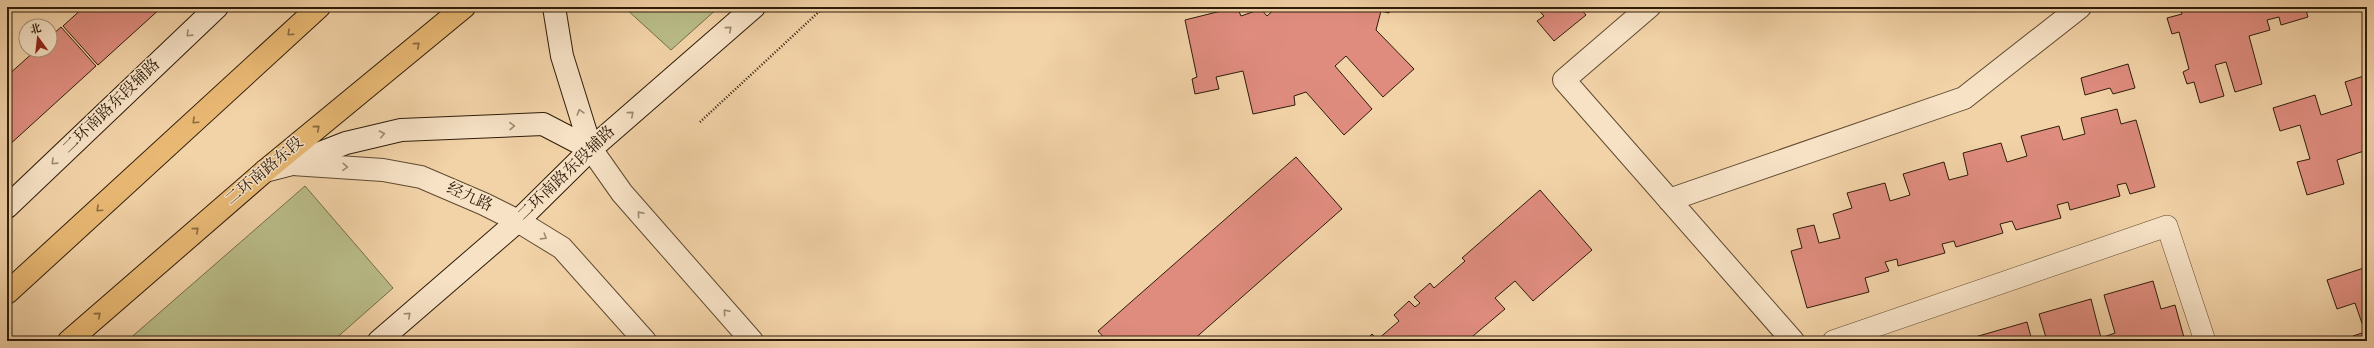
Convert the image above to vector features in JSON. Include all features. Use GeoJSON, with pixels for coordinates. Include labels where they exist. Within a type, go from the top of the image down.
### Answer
{"type":"FeatureCollection","features":[{"type":"Feature","properties":{"kind":"highway"},"geometry":{"type":"LineString","coordinates":[[7,293],[319,7]]}},
{"type":"Feature","properties":{"kind":"highway","name":"二环南路东段"},"geometry":{"type":"LineString","coordinates":[[69,341],[265,171],[464,7]]}},
{"type":"Feature","properties":{"kind":"street","name":"二环南路东段辅路"},"geometry":{"type":"LineString","coordinates":[[7,208],[217,7]]}},
{"type":"Feature","properties":{"kind":"street"},"geometry":{"type":"LineString","coordinates":[[554,7],[562,56],[591,149],[622,194],[752,341]]}},
{"type":"Feature","properties":{"kind":"street","name":"二环南路东段辅路"},"geometry":{"type":"LineString","coordinates":[[379,341],[518,221],[591,149],[754,7]]}},
{"type":"Feature","properties":{"kind":"street"},"geometry":{"type":"LineString","coordinates":[[1649,7],[1564,80],[1793,341]]}},
{"type":"Feature","properties":{"kind":"street"},"geometry":{"type":"LineString","coordinates":[[1669,200],[1964,98],[2080,7]]}},
{"type":"Feature","properties":{"kind":"street"},"geometry":{"type":"LineString","coordinates":[[265,171],[292,164],[346,143],[401,130],[543,124],[591,149]]}},
{"type":"Feature","properties":{"kind":"street","name":"经九路"},"geometry":{"type":"LineString","coordinates":[[292,164],[384,170],[420,177],[518,221],[562,248],[645,341]]}},
{"type":"Feature","properties":{"kind":"lane"},"geometry":{"type":"LineString","coordinates":[[1833,341],[2167,226],[2205,341]]}},
{"type":"Feature","properties":{"kind":"path"},"geometry":{"type":"LineString","coordinates":[[700,122],[824,7]]}},
{"type":"Feature","properties":{"kind":"green space"},"geometry":{"type":"Polygon","coordinates":[[[624,7],[719,7],[671,50],[624,7]]]}},
{"type":"Feature","properties":{"kind":"green space"},"geometry":{"type":"Polygon","coordinates":[[[305,186],[393,288],[333,341],[127,341],[305,186]]]}},
{"type":"Feature","properties":{"kind":"building"},"geometry":{"type":"Polygon","coordinates":[[[84,7],[162,7],[98,65],[63,26],[84,7]]]}},
{"type":"Feature","properties":{"kind":"building"},"geometry":{"type":"Polygon","coordinates":[[[1237,7],[1241,16],[1261,9],[1267,16],[1277,7],[1391,7],[1389,13],[1381,11],[1376,30],[1414,69],[1383,97],[1346,56],[1335,66],[1372,109],[1344,135],[1306,92],[1294,96],[1295,105],[1253,114],[1243,71],[1216,77],[1219,89],[1195,94],[1192,79],[1197,77],[1185,20],[1237,7]]]}},
{"type":"Feature","properties":{"kind":"building"},"geometry":{"type":"Polygon","coordinates":[[[1536,7],[1579,7],[1586,15],[1554,41],[1537,21],[1544,16],[1536,7]]]}},
{"type":"Feature","properties":{"kind":"building"},"geometry":{"type":"Polygon","coordinates":[[[2180,7],[2305,7],[2308,17],[2281,25],[2279,17],[2267,20],[2270,30],[2249,36],[2262,84],[2235,92],[2226,62],[2215,65],[2224,96],[2200,103],[2194,82],[2187,84],[2183,72],[2189,69],[2179,32],[2172,34],[2167,18],[2182,14],[2180,7]]]}},
{"type":"Feature","properties":{"kind":"building"},"geometry":{"type":"Polygon","coordinates":[[[61,27],[96,66],[7,147],[7,76],[27,58],[58,58],[58,30],[61,27]]]}},
{"type":"Feature","properties":{"kind":"building"},"geometry":{"type":"Polygon","coordinates":[[[2128,64],[2135,88],[2113,94],[2110,88],[2085,95],[2081,78],[2128,64]]]}},
{"type":"Feature","properties":{"kind":"building"},"geometry":{"type":"Polygon","coordinates":[[[2367,75],[2367,150],[2337,160],[2344,184],[2307,195],[2297,162],[2310,159],[2300,125],[2280,131],[2273,108],[2315,95],[2321,115],[2352,105],[2345,82],[2367,75]]]}},
{"type":"Feature","properties":{"kind":"building"},"geometry":{"type":"Polygon","coordinates":[[[2117,109],[2121,124],[2136,120],[2155,187],[2130,194],[2126,183],[2117,185],[2120,196],[2070,210],[2068,202],[2057,205],[2061,218],[2016,230],[2012,221],[2000,224],[2003,233],[1956,247],[1954,241],[1942,244],[1945,253],[1898,266],[1897,259],[1885,262],[1889,271],[1865,278],[1869,292],[1807,308],[1791,251],[1802,248],[1797,229],[1814,225],[1819,243],[1840,238],[1833,214],[1852,208],[1847,193],[1885,183],[1890,201],[1910,195],[1903,174],[1944,162],[1949,180],[1968,175],[1963,153],[2001,143],[2007,162],[2027,156],[2021,136],[2059,126],[2063,140],[2085,134],[2081,118],[2117,109]]]}},
{"type":"Feature","properties":{"kind":"building"},"geometry":{"type":"Polygon","coordinates":[[[1296,157],[1342,209],[1192,341],[1107,341],[1098,331],[1296,157]]]}},
{"type":"Feature","properties":{"kind":"building"},"geometry":{"type":"Polygon","coordinates":[[[1540,190],[1592,250],[1533,301],[1515,281],[1495,298],[1505,309],[1467,341],[1365,341],[1372,334],[1377,340],[1399,321],[1394,315],[1409,301],[1415,307],[1420,303],[1414,297],[1430,283],[1434,288],[1465,261],[1462,258],[1540,190]]]}},
{"type":"Feature","properties":{"kind":"building"},"geometry":{"type":"Polygon","coordinates":[[[2367,267],[2367,341],[2354,341],[2353,336],[2365,332],[2355,303],[2337,309],[2327,280],[2367,267]]]}},
{"type":"Feature","properties":{"kind":"building"},"geometry":{"type":"Polygon","coordinates":[[[2153,281],[2161,309],[2175,305],[2185,341],[2047,341],[2039,314],[2091,299],[2101,338],[2115,333],[2104,295],[2153,281]]]}},
{"type":"Feature","properties":{"kind":"building"},"geometry":{"type":"Polygon","coordinates":[[[2027,322],[2032,341],[1976,341],[1975,337],[2027,322]]]}}]}
